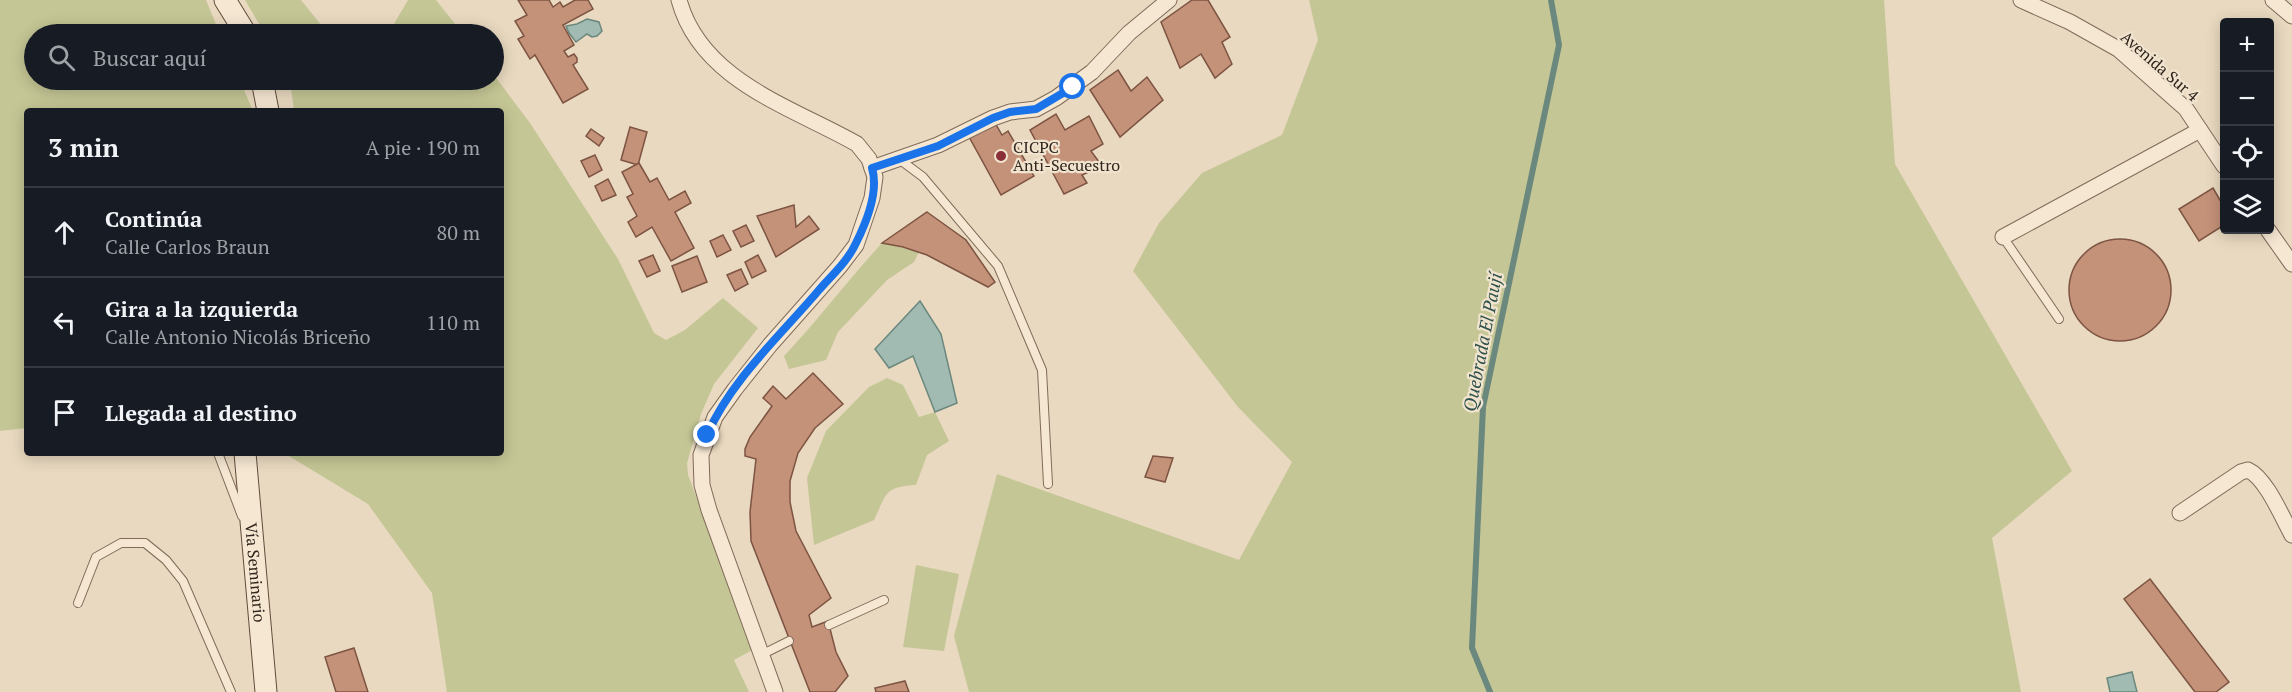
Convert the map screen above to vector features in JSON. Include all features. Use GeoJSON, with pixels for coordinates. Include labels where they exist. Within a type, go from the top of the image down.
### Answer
{"type":"FeatureCollection","features":[{"type":"Feature","properties":{"kind":"main road"},"geometry":{"type":"LineString","coordinates":[[225,0],[240,24]]}},
{"type":"Feature","properties":{"kind":"main road"},"geometry":{"type":"LineString","coordinates":[[264,90],[267,108]]}},
{"type":"Feature","properties":{"kind":"main road","name":"Vía Seminario"},"geometry":{"type":"LineString","coordinates":[[245,456],[266,692]]}},
{"type":"Feature","properties":{"kind":"street"},"geometry":{"type":"LineString","coordinates":[[679,0],[684,21],[697,40],[729,73],[746,86],[857,144],[864,151],[875,177],[872,198],[856,245],[735,388],[715,417],[701,455],[702,485],[709,510],[775,692]]}},
{"type":"Feature","properties":{"kind":"street"},"geometry":{"type":"LineString","coordinates":[[872,168],[938,146],[993,118],[1010,112],[1036,109],[1056,98],[1092,72],[1129,33],[1169,0]]}},
{"type":"Feature","properties":{"kind":"street","name":"Avenida Sur 4"},"geometry":{"type":"LineString","coordinates":[[2020,0],[2070,22],[2118,49],[2186,109],[2220,160]]}},
{"type":"Feature","properties":{"kind":"street"},"geometry":{"type":"LineString","coordinates":[[2273,0],[2292,16]]}},
{"type":"Feature","properties":{"kind":"street"},"geometry":{"type":"LineString","coordinates":[[2003,237],[2200,130]]}},
{"type":"Feature","properties":{"kind":"street"},"geometry":{"type":"LineString","coordinates":[[2271,234],[2292,264]]}},
{"type":"Feature","properties":{"kind":"street"},"geometry":{"type":"LineString","coordinates":[[2180,513],[2241,472],[2248,470],[2255,473],[2264,485],[2292,535]]}},
{"type":"Feature","properties":{"kind":"lane"},"geometry":{"type":"LineString","coordinates":[[898,159],[923,177],[998,266],[1042,370],[1048,484]]}},
{"type":"Feature","properties":{"kind":"lane"},"geometry":{"type":"LineString","coordinates":[[2003,237],[2059,319]]}},
{"type":"Feature","properties":{"kind":"lane"},"geometry":{"type":"LineString","coordinates":[[219,456],[254,545]]}},
{"type":"Feature","properties":{"kind":"lane"},"geometry":{"type":"LineString","coordinates":[[78,603],[96,557],[121,543],[145,543],[166,560],[183,581],[231,692]]}},
{"type":"Feature","properties":{"kind":"lane"},"geometry":{"type":"LineString","coordinates":[[829,625],[885,600]]}},
{"type":"Feature","properties":{"kind":"lane"},"geometry":{"type":"LineString","coordinates":[[761,655],[789,641]]}},
{"type":"Feature","properties":{"kind":"green space"},"geometry":{"type":"Polygon","coordinates":[[[0,0],[206,0],[216,24],[24,24],[24,90],[244,90],[252,108],[24,108],[24,428],[0,431],[0,0]]]}},
{"type":"Feature","properties":{"kind":"green space"},"geometry":{"type":"Polygon","coordinates":[[[245,0],[301,0],[320,24],[259,24],[245,0]]]}},
{"type":"Feature","properties":{"kind":"green space"},"geometry":{"type":"Polygon","coordinates":[[[408,0],[436,0],[455,24],[394,24],[408,0]]]}},
{"type":"Feature","properties":{"kind":"green space"},"geometry":{"type":"Polygon","coordinates":[[[1309,0],[1884,0],[1895,164],[2072,471],[1992,538],[2021,692],[969,692],[954,636],[997,474],[1239,560],[1292,462],[1238,407],[1133,271],[1159,223],[1202,173],[1282,135],[1318,40],[1309,0]]]}},
{"type":"Feature","properties":{"kind":"green space"},"geometry":{"type":"Polygon","coordinates":[[[504,88],[530,123],[618,259],[654,333],[666,340],[685,330],[723,298],[758,328],[714,384],[701,414],[687,463],[688,475],[754,649],[734,660],[749,692],[447,692],[432,593],[368,504],[289,456],[504,456],[504,108],[294,108],[291,90],[504,88]]]}},
{"type":"Feature","properties":{"kind":"green space"},"geometry":{"type":"Polygon","coordinates":[[[882,243],[919,252],[914,262],[887,280],[838,332],[826,360],[789,369],[784,356],[882,243]]]}},
{"type":"Feature","properties":{"kind":"green space"},"geometry":{"type":"Polygon","coordinates":[[[887,378],[903,385],[919,417],[935,412],[949,441],[927,455],[916,485],[898,488],[888,493],[874,520],[814,545],[807,478],[826,431],[869,387],[887,378]]]}},
{"type":"Feature","properties":{"kind":"green space"},"geometry":{"type":"Polygon","coordinates":[[[916,565],[959,574],[944,651],[903,647],[916,565]]]}},
{"type":"Feature","properties":{"kind":"water"},"geometry":{"type":"Polygon","coordinates":[[[587,19],[599,22],[602,31],[592,37],[587,34],[576,42],[566,26],[587,19]]]}},
{"type":"Feature","properties":{"kind":"water"},"geometry":{"type":"Polygon","coordinates":[[[920,301],[941,334],[957,403],[935,412],[913,356],[889,368],[875,349],[920,301]]]}},
{"type":"Feature","properties":{"kind":"water"},"geometry":{"type":"Polygon","coordinates":[[[2132,672],[2137,692],[2110,692],[2107,678],[2132,672]]]}},
{"type":"Feature","properties":{"kind":"building"},"geometry":{"type":"Polygon","coordinates":[[[518,0],[549,0],[553,7],[560,2],[563,7],[575,0],[588,0],[593,9],[563,25],[574,45],[564,51],[568,57],[574,54],[577,58],[577,62],[573,65],[588,89],[563,103],[535,55],[530,59],[518,39],[524,36],[515,21],[527,15],[518,0]]]}},
{"type":"Feature","properties":{"kind":"building"},"geometry":{"type":"Polygon","coordinates":[[[1192,0],[1208,0],[1230,37],[1222,42],[1232,64],[1215,78],[1201,54],[1180,68],[1161,22],[1192,0]]]}},
{"type":"Feature","properties":{"kind":"building"},"geometry":{"type":"Polygon","coordinates":[[[1118,70],[1131,91],[1147,77],[1163,100],[1120,137],[1090,90],[1118,70]]]}},
{"type":"Feature","properties":{"kind":"building"},"geometry":{"type":"Polygon","coordinates":[[[1056,114],[1065,130],[1089,116],[1103,144],[1091,151],[1102,166],[1082,175],[1087,183],[1064,194],[1030,130],[1056,114]]]}},
{"type":"Feature","properties":{"kind":"building","name":"CICPC Anti-Secuestro"},"geometry":{"type":"Polygon","coordinates":[[[994,121],[1002,135],[1008,131],[1034,176],[1001,195],[968,135],[994,121]]]}},
{"type":"Feature","properties":{"kind":"building"},"geometry":{"type":"Polygon","coordinates":[[[630,127],[647,132],[638,165],[621,160],[630,127]]]}},
{"type":"Feature","properties":{"kind":"building"},"geometry":{"type":"Polygon","coordinates":[[[591,129],[604,138],[599,146],[586,136],[591,129]]]}},
{"type":"Feature","properties":{"kind":"building"},"geometry":{"type":"Polygon","coordinates":[[[595,155],[602,170],[589,177],[581,161],[595,155]]]}},
{"type":"Feature","properties":{"kind":"building"},"geometry":{"type":"Polygon","coordinates":[[[639,163],[650,182],[657,178],[669,200],[685,191],[691,203],[675,212],[694,248],[671,261],[652,227],[636,237],[628,222],[637,216],[627,197],[633,194],[622,172],[639,163]]]}},
{"type":"Feature","properties":{"kind":"building"},"geometry":{"type":"Polygon","coordinates":[[[608,179],[616,195],[602,201],[595,186],[608,179]]]}},
{"type":"Feature","properties":{"kind":"building"},"geometry":{"type":"Polygon","coordinates":[[[2213,188],[2220,200],[2220,228],[2199,241],[2179,209],[2213,188]]]}},
{"type":"Feature","properties":{"kind":"building"},"geometry":{"type":"Polygon","coordinates":[[[794,205],[796,227],[809,216],[819,229],[776,257],[757,216],[794,205]]]}},
{"type":"Feature","properties":{"kind":"building"},"geometry":{"type":"Polygon","coordinates":[[[927,212],[966,240],[995,282],[988,287],[927,255],[882,243],[927,212]]]}},
{"type":"Feature","properties":{"kind":"building"},"geometry":{"type":"Polygon","coordinates":[[[746,225],[754,241],[741,247],[733,231],[746,225]]]}},
{"type":"Feature","properties":{"kind":"building"},"geometry":{"type":"Polygon","coordinates":[[[723,235],[731,250],[717,257],[710,241],[723,235]]]}},
{"type":"Feature","properties":{"kind":"building"},"geometry":{"type":"Polygon","coordinates":[[[2120,239],[2139,243],[2156,254],[2167,271],[2171,290],[2167,309],[2156,326],[2139,337],[2120,341],[2101,337],[2084,326],[2073,309],[2069,290],[2073,271],[2084,254],[2101,243],[2120,239]]]}},
{"type":"Feature","properties":{"kind":"building"},"geometry":{"type":"Polygon","coordinates":[[[653,255],[660,271],[647,277],[639,261],[653,255]]]}},
{"type":"Feature","properties":{"kind":"building"},"geometry":{"type":"Polygon","coordinates":[[[758,255],[766,271],[752,278],[745,262],[758,255]]]}},
{"type":"Feature","properties":{"kind":"building"},"geometry":{"type":"Polygon","coordinates":[[[697,256],[707,282],[682,292],[672,266],[697,256]]]}},
{"type":"Feature","properties":{"kind":"building"},"geometry":{"type":"Polygon","coordinates":[[[741,269],[748,284],[735,291],[727,275],[741,269]]]}},
{"type":"Feature","properties":{"kind":"building"},"geometry":{"type":"Polygon","coordinates":[[[813,373],[843,404],[815,428],[798,453],[790,481],[790,502],[796,531],[831,598],[809,615],[812,627],[828,621],[836,652],[848,676],[835,692],[810,692],[751,541],[750,512],[756,459],[745,456],[750,437],[772,406],[763,398],[773,386],[786,399],[813,373]]]}},
{"type":"Feature","properties":{"kind":"building"},"geometry":{"type":"Polygon","coordinates":[[[1153,456],[1173,458],[1165,482],[1145,477],[1153,456]]]}},
{"type":"Feature","properties":{"kind":"building"},"geometry":{"type":"Polygon","coordinates":[[[2150,579],[2229,682],[2216,692],[2195,692],[2124,599],[2150,579]]]}},
{"type":"Feature","properties":{"kind":"building"},"geometry":{"type":"Polygon","coordinates":[[[354,648],[368,692],[336,692],[325,657],[354,648]]]}},
{"type":"Feature","properties":{"kind":"building"},"geometry":{"type":"Polygon","coordinates":[[[905,681],[909,692],[876,692],[875,688],[905,681]]]}},
{"type":"Feature","properties":{"kind":"waterway","name":"Quebrada El Paují"},"geometry":{"type":"LineString","coordinates":[[1490,692],[1472,648],[1483,407],[1559,45],[1551,0]]}},
{"type":"Feature","properties":{"kind":"place","name":"CICPC Anti-Secuestro"},"geometry":{"type":"Point","coordinates":[1001,156]}},
{"type":"Feature","properties":{"kind":"route"},"geometry":{"type":"LineString","coordinates":[[707,435],[715,417],[735,388],[856,245],[872,198],[875,177],[872,168],[938,146],[993,118],[1010,112],[1036,109],[1073,87]]}}]}
